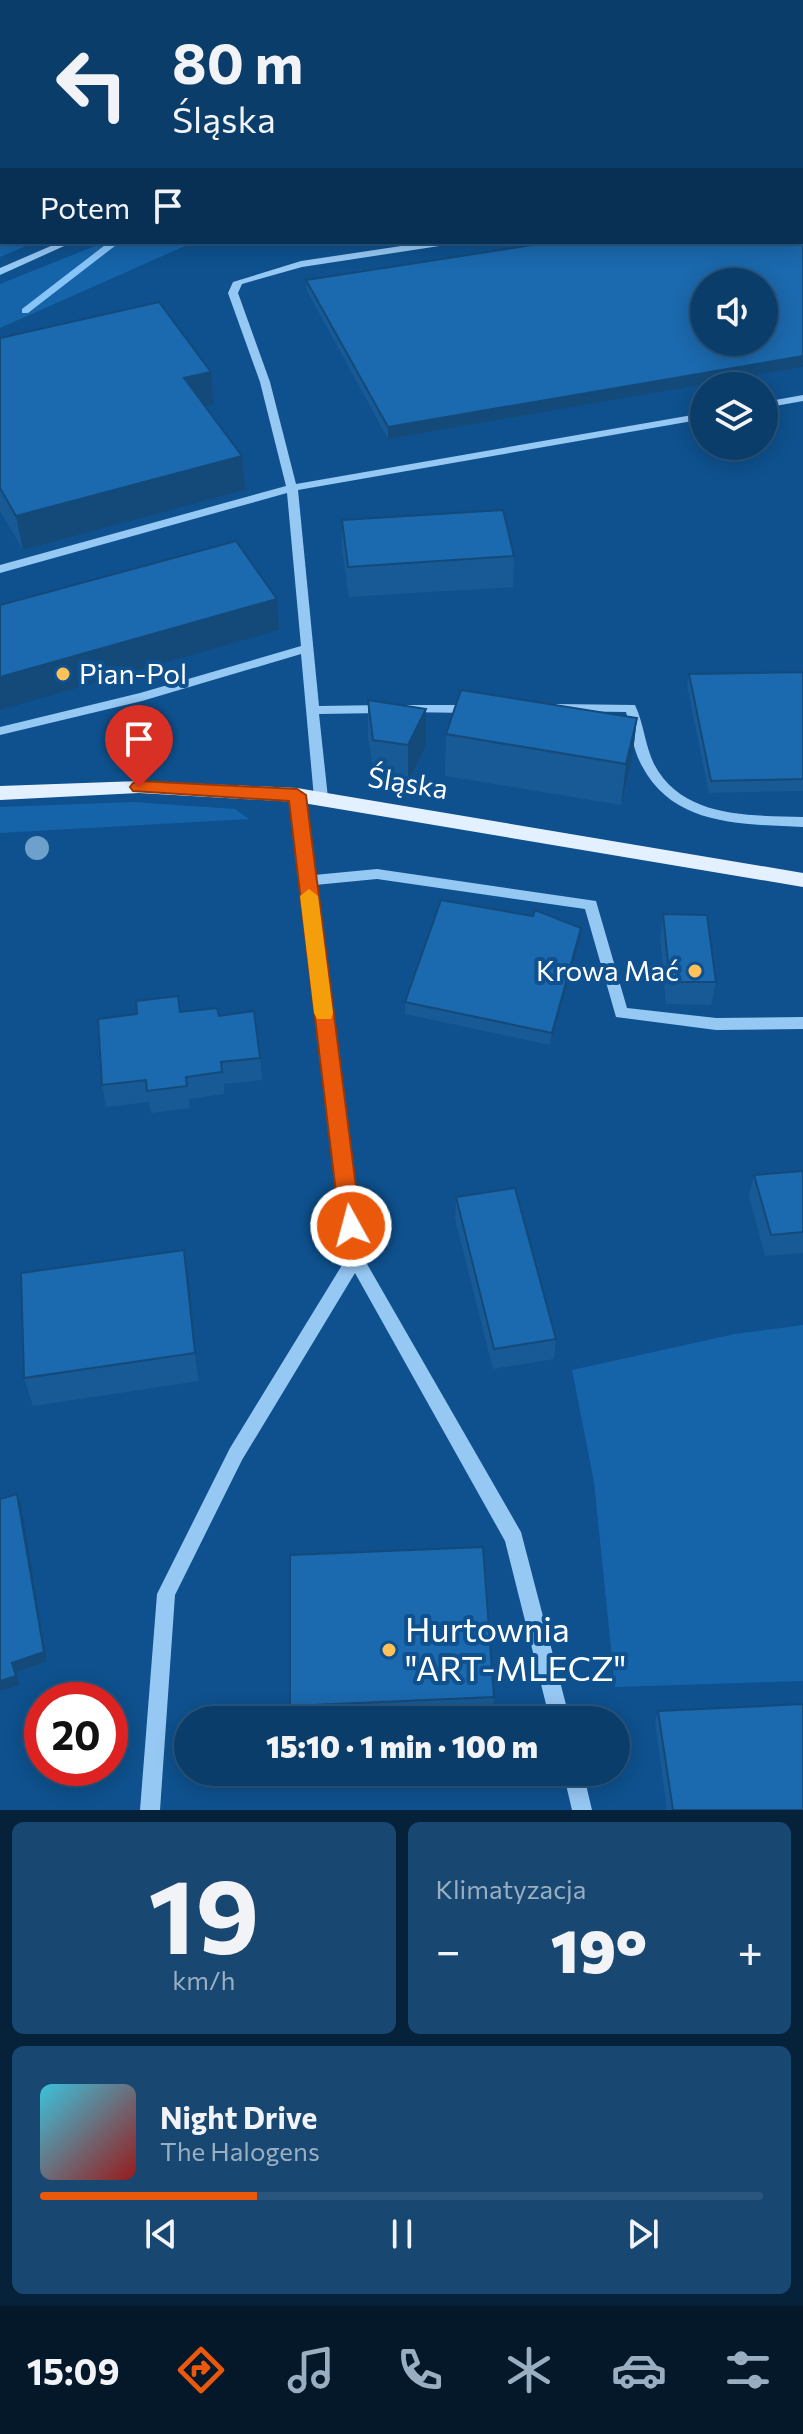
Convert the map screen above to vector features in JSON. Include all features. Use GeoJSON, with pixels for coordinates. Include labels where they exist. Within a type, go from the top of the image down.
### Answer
{"type":"FeatureCollection","features":[{"type":"Feature","properties":{"kind":"main road","name":"Śląska"},"geometry":{"type":"LineString","coordinates":[[0,793],[139,787],[297,795],[803,880]]}},
{"type":"Feature","properties":{"kind":"street"},"geometry":{"type":"LineString","coordinates":[[0,272],[63,244]]}},
{"type":"Feature","properties":{"kind":"street"},"geometry":{"type":"LineString","coordinates":[[321,798],[292,488],[265,382],[233,293],[238,282],[301,264],[433,244]]}},
{"type":"Feature","properties":{"kind":"street"},"geometry":{"type":"LineString","coordinates":[[778,402],[803,398]]}},
{"type":"Feature","properties":{"kind":"street"},"geometry":{"type":"LineString","coordinates":[[0,569],[292,488],[690,418]]}},
{"type":"Feature","properties":{"kind":"street"},"geometry":{"type":"LineString","coordinates":[[0,731],[142,697],[307,648]]}},
{"type":"Feature","properties":{"kind":"street"},"geometry":{"type":"LineString","coordinates":[[535,708],[631,708],[649,766],[671,795],[714,818],[803,822]]}},
{"type":"Feature","properties":{"kind":"street"},"geometry":{"type":"LineString","coordinates":[[313,710],[488,709]]}},
{"type":"Feature","properties":{"kind":"street"},"geometry":{"type":"LineString","coordinates":[[297,795],[355,1258],[514,1538],[556,1706]]}},
{"type":"Feature","properties":{"kind":"street"},"geometry":{"type":"LineString","coordinates":[[307,881],[377,874],[591,905],[621,1013],[716,1024],[803,1023]]}},
{"type":"Feature","properties":{"kind":"street"},"geometry":{"type":"LineString","coordinates":[[150,1810],[166,1594],[236,1454],[355,1258]]}},
{"type":"Feature","properties":{"kind":"street"},"geometry":{"type":"LineString","coordinates":[[576,1786],[582,1810]]}},
{"type":"Feature","properties":{"kind":"shaded area"},"geometry":{"type":"Polygon","coordinates":[[[0,244],[30,244],[0,257],[0,244]]]}},
{"type":"Feature","properties":{"kind":"shaded area"},"geometry":{"type":"Polygon","coordinates":[[[100,244],[189,244],[0,328],[0,284],[100,244]]]}},
{"type":"Feature","properties":{"kind":"shaded area"},"geometry":{"type":"Polygon","coordinates":[[[133,802],[235,809],[249,819],[0,833],[0,807],[133,802]]]}},
{"type":"Feature","properties":{"kind":"shaded area"},"geometry":{"type":"Polygon","coordinates":[[[803,1325],[803,1681],[615,1687],[594,1482],[572,1370],[735,1334],[803,1325]]]}},
{"type":"Feature","properties":{"kind":"building"},"geometry":{"type":"Polygon","coordinates":[[[539,244],[803,244],[803,356],[709,372],[690,372],[690,375],[388,427],[306,280],[539,244]]]}},
{"type":"Feature","properties":{"kind":"building"},"geometry":{"type":"Polygon","coordinates":[[[159,302],[211,372],[184,378],[242,456],[16,516],[0,488],[0,338],[159,302]]]}},
{"type":"Feature","properties":{"kind":"building"},"geometry":{"type":"Polygon","coordinates":[[[503,510],[514,556],[348,567],[342,520],[503,510]]]}},
{"type":"Feature","properties":{"kind":"building"},"geometry":{"type":"Polygon","coordinates":[[[236,541],[277,599],[0,677],[0,605],[236,541]]]}},
{"type":"Feature","properties":{"kind":"building"},"geometry":{"type":"Polygon","coordinates":[[[803,672],[803,779],[711,781],[689,674],[803,672]]]}},
{"type":"Feature","properties":{"kind":"building"},"geometry":{"type":"Polygon","coordinates":[[[461,690],[637,718],[626,764],[446,734],[461,690]]]}},
{"type":"Feature","properties":{"kind":"building"},"geometry":{"type":"Polygon","coordinates":[[[368,700],[426,709],[408,745],[373,740],[368,700]]]}},
{"type":"Feature","properties":{"kind":"building"},"geometry":{"type":"Polygon","coordinates":[[[441,900],[533,916],[535,910],[581,928],[552,1033],[405,1002],[441,900]]]}},
{"type":"Feature","properties":{"kind":"building"},"geometry":{"type":"Polygon","coordinates":[[[663,914],[707,915],[716,982],[670,982],[663,914]]]}},
{"type":"Feature","properties":{"kind":"building"},"geometry":{"type":"Polygon","coordinates":[[[178,996],[180,1012],[217,1008],[219,1016],[254,1011],[260,1058],[221,1062],[222,1072],[186,1077],[187,1086],[147,1091],[146,1080],[102,1085],[98,1019],[137,1014],[136,1001],[178,996]]]}},
{"type":"Feature","properties":{"kind":"building"},"geometry":{"type":"Polygon","coordinates":[[[803,1171],[803,1232],[771,1235],[754,1175],[803,1171]]]}},
{"type":"Feature","properties":{"kind":"building"},"geometry":{"type":"Polygon","coordinates":[[[515,1188],[556,1339],[494,1349],[456,1197],[515,1188]]]}},
{"type":"Feature","properties":{"kind":"building"},"geometry":{"type":"Polygon","coordinates":[[[184,1250],[195,1353],[24,1378],[21,1273],[184,1250]]]}},
{"type":"Feature","properties":{"kind":"building"},"geometry":{"type":"Polygon","coordinates":[[[17,1494],[44,1652],[12,1663],[16,1676],[0,1681],[0,1499],[17,1494]]]}},
{"type":"Feature","properties":{"kind":"building","name":"Hurtownia \"ART-MLECZ\""},"geometry":{"type":"Polygon","coordinates":[[[483,1547],[494,1697],[290,1706],[290,1555],[483,1547]]]}},
{"type":"Feature","properties":{"kind":"building"},"geometry":{"type":"Polygon","coordinates":[[[803,1704],[803,1810],[673,1810],[658,1711],[803,1704]]]}},
{"type":"Feature","properties":{"kind":"waterway"},"geometry":{"type":"LineString","coordinates":[[25,311],[112,244]]}},
{"type":"Feature","properties":{"kind":"slow traffic"},"geometry":{"type":"LineString","coordinates":[[309,896],[324,1013]]}},
{"type":"Feature","properties":{"kind":"place","name":"Pian-Pol"},"geometry":{"type":"Point","coordinates":[63,674]}},
{"type":"Feature","properties":{"kind":"place","name":"Krowa Mać"},"geometry":{"type":"Point","coordinates":[695,971]}},
{"type":"Feature","properties":{"kind":"place","name":"Hurtownia \"ART-MLECZ\""},"geometry":{"type":"Point","coordinates":[389,1650]}},
{"type":"Feature","properties":{"kind":"route"},"geometry":{"type":"LineString","coordinates":[[139,787],[297,795],[351,1226]]}}]}
